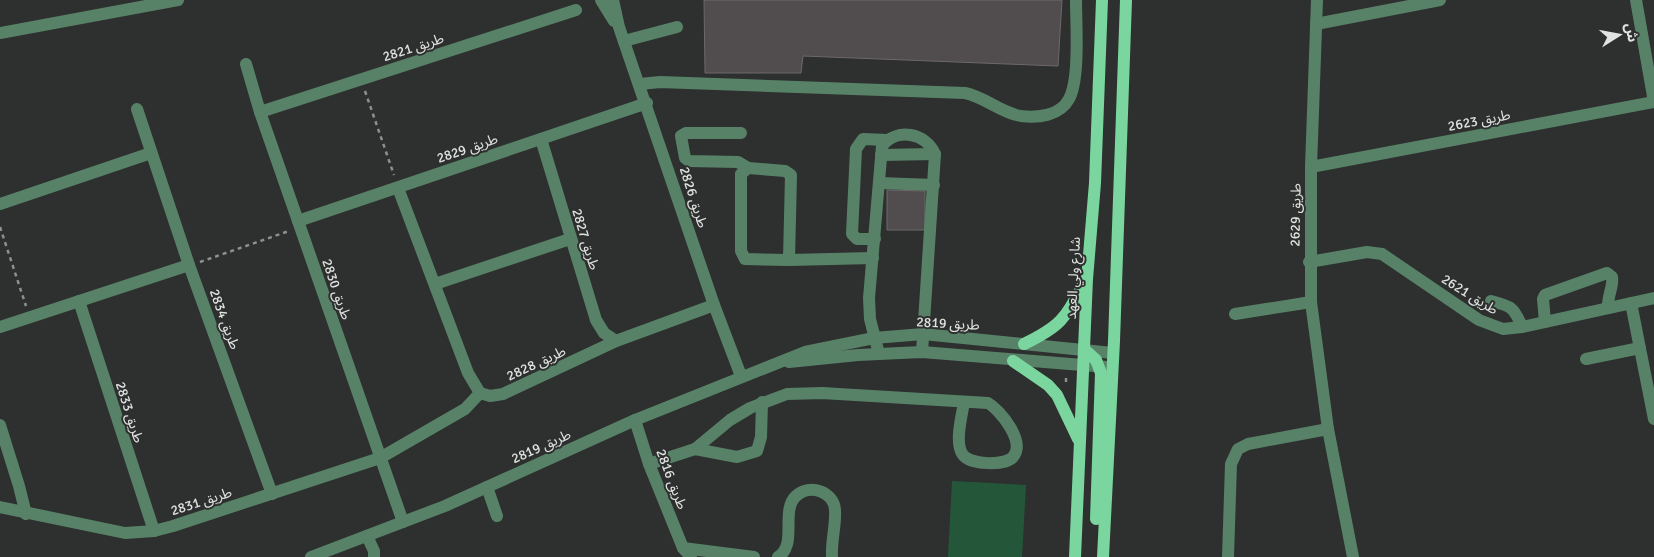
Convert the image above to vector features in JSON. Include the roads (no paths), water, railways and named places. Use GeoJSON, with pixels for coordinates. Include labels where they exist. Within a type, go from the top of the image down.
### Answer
{"type":"FeatureCollection","features":[{"type":"Feature","properties":{"kind":"main road","name":"شارع ولي العهد"},"geometry":{"type":"LineString","coordinates":[[1075,557],[1087,279],[1095,183],[1102,0]]}},
{"type":"Feature","properties":{"kind":"main road"},"geometry":{"type":"LineString","coordinates":[[1103,553],[1106,367],[1113,353],[1126,0]]}},
{"type":"Feature","properties":{"kind":"main road"},"geometry":{"type":"LineString","coordinates":[[1024,344],[1055,328],[1065,318],[1087,279]]}},
{"type":"Feature","properties":{"kind":"main road"},"geometry":{"type":"LineString","coordinates":[[1085,350],[1106,367]]}},
{"type":"Feature","properties":{"kind":"main road"},"geometry":{"type":"LineString","coordinates":[[1013,361],[1048,385],[1057,395],[1079,441]]}},
{"type":"Feature","properties":{"kind":"street"},"geometry":{"type":"LineString","coordinates":[[0,33],[178,0]]}},
{"type":"Feature","properties":{"kind":"street","name":"طريق 2826"},"geometry":{"type":"LineString","coordinates":[[601,0],[619,27]]}},
{"type":"Feature","properties":{"kind":"street","name":"طريق 2826"},"geometry":{"type":"LineString","coordinates":[[613,0],[619,27],[647,103],[714,305],[741,376]]}},
{"type":"Feature","properties":{"kind":"street"},"geometry":{"type":"LineString","coordinates":[[640,84],[660,82],[965,93],[985,99],[1008,112],[1022,116],[1045,116],[1059,110],[1069,99],[1074,81],[1076,0]]}},
{"type":"Feature","properties":{"kind":"street","name":"طريق 2629"},"geometry":{"type":"LineString","coordinates":[[1317,0],[1309,262],[1311,302],[1328,429],[1353,557]]}},
{"type":"Feature","properties":{"kind":"street"},"geometry":{"type":"LineString","coordinates":[[1316,24],[1440,0]]}},
{"type":"Feature","properties":{"kind":"street"},"geometry":{"type":"LineString","coordinates":[[1636,0],[1654,102]]}},
{"type":"Feature","properties":{"kind":"street","name":"طريق 2821"},"geometry":{"type":"LineString","coordinates":[[260,112],[576,10]]}},
{"type":"Feature","properties":{"kind":"street"},"geometry":{"type":"LineString","coordinates":[[624,41],[677,27]]}},
{"type":"Feature","properties":{"kind":"street","name":"طريق 2830"},"geometry":{"type":"LineString","coordinates":[[246,64],[260,112],[403,522]]}},
{"type":"Feature","properties":{"kind":"street","name":"طريق 2623"},"geometry":{"type":"LineString","coordinates":[[1311,167],[1654,102]]}},
{"type":"Feature","properties":{"kind":"street","name":"طريق 2829"},"geometry":{"type":"LineString","coordinates":[[299,224],[647,103]]}},
{"type":"Feature","properties":{"kind":"street","name":"طريق 2834"},"geometry":{"type":"LineString","coordinates":[[137,109],[189,265],[272,494]]}},
{"type":"Feature","properties":{"kind":"street"},"geometry":{"type":"LineString","coordinates":[[742,133],[686,133],[681,136],[686,158],[689,161],[738,162],[748,168],[785,171],[791,176],[789,260]]}},
{"type":"Feature","properties":{"kind":"street"},"geometry":{"type":"LineString","coordinates":[[879,354],[869,309],[882,146],[887,140],[895,136],[918,136],[931,146],[934,154],[934,185],[922,352]]}},
{"type":"Feature","properties":{"kind":"street","name":"طريق 2827"},"geometry":{"type":"LineString","coordinates":[[540,139],[596,320],[604,333],[616,341]]}},
{"type":"Feature","properties":{"kind":"street"},"geometry":{"type":"LineString","coordinates":[[875,239],[857,239],[852,234],[856,149],[863,139],[887,140]]}},
{"type":"Feature","properties":{"kind":"street"},"geometry":{"type":"LineString","coordinates":[[0,204],[152,153]]}},
{"type":"Feature","properties":{"kind":"street"},"geometry":{"type":"LineString","coordinates":[[881,154],[934,154]]}},
{"type":"Feature","properties":{"kind":"street"},"geometry":{"type":"LineString","coordinates":[[748,168],[741,174],[742,256],[749,260],[873,258]]}},
{"type":"Feature","properties":{"kind":"street"},"geometry":{"type":"LineString","coordinates":[[879,183],[934,185]]}},
{"type":"Feature","properties":{"kind":"street"},"geometry":{"type":"LineString","coordinates":[[398,188],[468,373],[480,393]]}},
{"type":"Feature","properties":{"kind":"street"},"geometry":{"type":"LineString","coordinates":[[435,284],[570,239]]}},
{"type":"Feature","properties":{"kind":"street","name":"طريق 2621"},"geometry":{"type":"LineString","coordinates":[[1309,262],[1367,252],[1382,254],[1478,320],[1503,329],[1522,327],[1654,298]]}},
{"type":"Feature","properties":{"kind":"street"},"geometry":{"type":"LineString","coordinates":[[0,327],[189,265]]}},
{"type":"Feature","properties":{"kind":"street"},"geometry":{"type":"LineString","coordinates":[[1545,322],[1543,299],[1545,295],[1607,273],[1612,276],[1613,282],[1607,297],[1608,308]]}},
{"type":"Feature","properties":{"kind":"street"},"geometry":{"type":"LineString","coordinates":[[1491,301],[1510,305],[1517,314],[1522,327]]}},
{"type":"Feature","properties":{"kind":"street","name":"طريق 2833"},"geometry":{"type":"LineString","coordinates":[[79,302],[154,531]]}},
{"type":"Feature","properties":{"kind":"street"},"geometry":{"type":"LineString","coordinates":[[1235,314],[1311,302]]}},
{"type":"Feature","properties":{"kind":"street"},"geometry":{"type":"LineString","coordinates":[[1631,303],[1654,415]]}},
{"type":"Feature","properties":{"kind":"street","name":"طريق 2828"},"geometry":{"type":"LineString","coordinates":[[480,393],[490,396],[515,390],[616,341],[714,305]]}},
{"type":"Feature","properties":{"kind":"street","name":"طريق 2819"},"geometry":{"type":"LineString","coordinates":[[312,557],[403,522],[487,487],[635,420],[805,352],[874,338],[923,334],[1113,353]]}},
{"type":"Feature","properties":{"kind":"street"},"geometry":{"type":"LineString","coordinates":[[1586,359],[1640,348]]}},
{"type":"Feature","properties":{"kind":"street","name":"طريق 2819"},"geometry":{"type":"LineString","coordinates":[[784,362],[922,352],[1013,361],[1106,367]]}},
{"type":"Feature","properties":{"kind":"street","name":"طريق 2831"},"geometry":{"type":"LineString","coordinates":[[0,507],[26,514],[125,532],[154,531],[380,458],[465,409],[480,393]]}},
{"type":"Feature","properties":{"kind":"street"},"geometry":{"type":"LineString","coordinates":[[649,464],[696,449],[730,420],[762,402],[796,393],[988,403],[1000,412],[1014,436],[1017,450],[1013,458],[1006,461],[972,462],[963,454],[960,443],[964,402]]}},
{"type":"Feature","properties":{"kind":"street"},"geometry":{"type":"LineString","coordinates":[[696,449],[737,457],[757,451],[761,437],[762,402]]}},
{"type":"Feature","properties":{"kind":"street","name":"طريق 2816"},"geometry":{"type":"LineString","coordinates":[[635,420],[649,464],[685,554]]}},
{"type":"Feature","properties":{"kind":"street"},"geometry":{"type":"LineString","coordinates":[[0,425],[20,486],[26,514]]}},
{"type":"Feature","properties":{"kind":"street"},"geometry":{"type":"LineString","coordinates":[[1228,557],[1231,464],[1234,454],[1248,444],[1328,429]]}},
{"type":"Feature","properties":{"kind":"street"},"geometry":{"type":"LineString","coordinates":[[487,487],[497,516]]}},
{"type":"Feature","properties":{"kind":"street"},"geometry":{"type":"LineString","coordinates":[[778,557],[786,548],[791,504],[796,496],[805,490],[815,490],[824,493],[832,500],[835,509],[832,557]]}},
{"type":"Feature","properties":{"kind":"street"},"geometry":{"type":"LineString","coordinates":[[367,536],[374,557]]}},
{"type":"Feature","properties":{"kind":"street"},"geometry":{"type":"LineString","coordinates":[[685,554],[754,557]]}}]}
